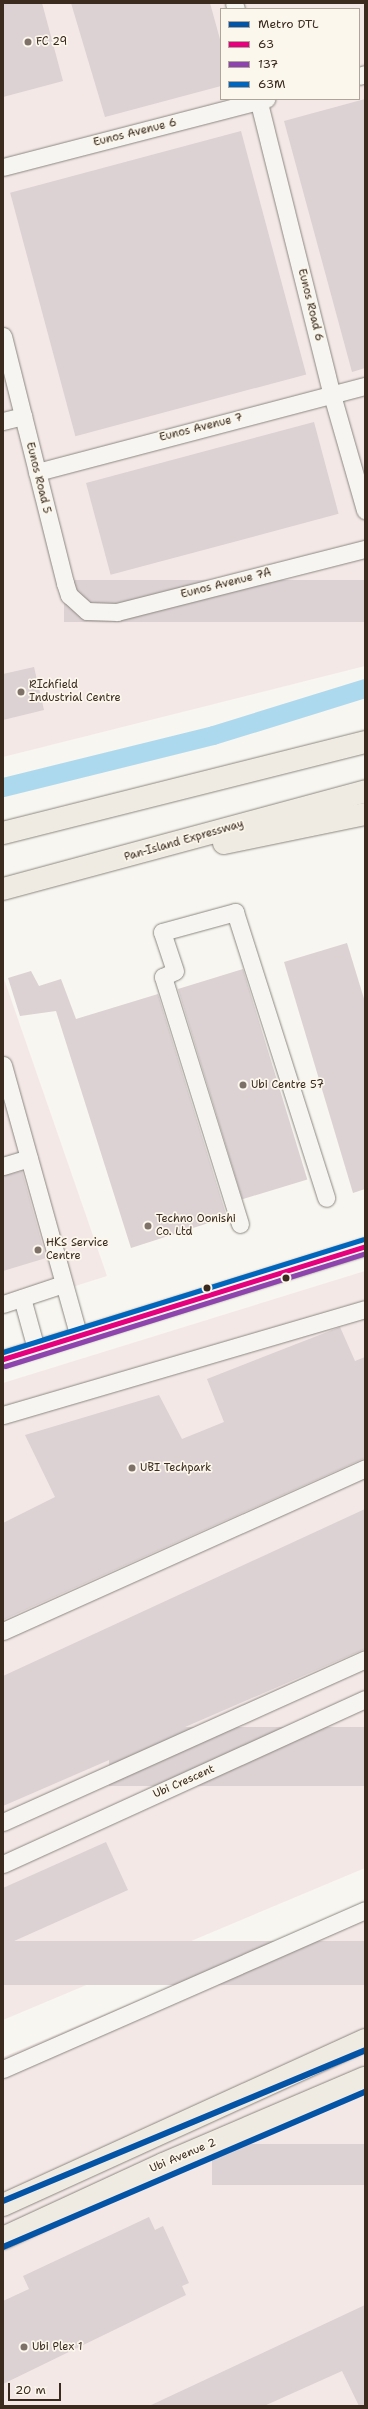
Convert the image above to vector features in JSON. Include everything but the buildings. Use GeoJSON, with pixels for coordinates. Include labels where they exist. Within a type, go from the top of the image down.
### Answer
{"type":"FeatureCollection","features":[{"type":"Feature","properties":{"kind":"main road"},"geometry":{"type":"LineString","coordinates":[[3,833],[365,742]]}},
{"type":"Feature","properties":{"kind":"main road","name":"Pan-Island Expressway"},"geometry":{"type":"LineString","coordinates":[[3,889],[89,868],[365,790]]}},
{"type":"Feature","properties":{"kind":"main road"},"geometry":{"type":"LineString","coordinates":[[89,868],[365,814]]}},
{"type":"Feature","properties":{"kind":"main road"},"geometry":{"type":"LineString","coordinates":[[3,2205],[365,2040]]}},
{"type":"Feature","properties":{"kind":"main road","name":"Ubi Avenue 2"},"geometry":{"type":"LineString","coordinates":[[3,2238],[163,2164],[365,2078]]}},
{"type":"Feature","properties":{"kind":"street","name":"Eunos Avenue 6"},"geometry":{"type":"LineString","coordinates":[[3,167],[261,100]]}},
{"type":"Feature","properties":{"kind":"street","name":"Eunos Road 6"},"geometry":{"type":"LineString","coordinates":[[261,100],[332,395],[365,510]]}},
{"type":"Feature","properties":{"kind":"street","name":"Eunos Road 5"},"geometry":{"type":"LineString","coordinates":[[3,336],[65,583],[76,604],[87,611]]}},
{"type":"Feature","properties":{"kind":"street","name":"Eunos Avenue 7"},"geometry":{"type":"LineString","coordinates":[[37,472],[365,386]]}},
{"type":"Feature","properties":{"kind":"street"},"geometry":{"type":"LineString","coordinates":[[3,421],[23,416]]}},
{"type":"Feature","properties":{"kind":"street","name":"Eunos Avenue 7A"},"geometry":{"type":"LineString","coordinates":[[87,611],[117,612],[365,548]]}},
{"type":"Feature","properties":{"kind":"street"},"geometry":{"type":"LineString","coordinates":[[240,1224],[164,977],[175,971],[162,932],[235,912],[326,1198]]}},
{"type":"Feature","properties":{"kind":"street"},"geometry":{"type":"LineString","coordinates":[[3,1065],[78,1334]]}},
{"type":"Feature","properties":{"kind":"street"},"geometry":{"type":"LineString","coordinates":[[3,1166],[29,1158]]}},
{"type":"Feature","properties":{"kind":"street"},"geometry":{"type":"LineString","coordinates":[[3,1359],[78,1334],[365,1246]]}},
{"type":"Feature","properties":{"kind":"street"},"geometry":{"type":"LineString","coordinates":[[3,1304],[63,1284]]}},
{"type":"Feature","properties":{"kind":"street"},"geometry":{"type":"LineString","coordinates":[[22,1298],[36,1349]]}},
{"type":"Feature","properties":{"kind":"street"},"geometry":{"type":"LineString","coordinates":[[3,1415],[365,1309]]}},
{"type":"Feature","properties":{"kind":"street"},"geometry":{"type":"LineString","coordinates":[[3,1631],[365,1468]]}},
{"type":"Feature","properties":{"kind":"street"},"geometry":{"type":"LineString","coordinates":[[3,1822],[365,1659]]}},
{"type":"Feature","properties":{"kind":"street","name":"Ubi Crescent"},"geometry":{"type":"LineString","coordinates":[[3,1864],[365,1699]]}},
{"type":"Feature","properties":{"kind":"street"},"geometry":{"type":"LineString","coordinates":[[3,2069],[365,1910]]}},
{"type":"Feature","properties":{"kind":"shaded area"},"geometry":{"type":"Polygon","coordinates":[[[3,3],[365,3],[365,666],[3,757],[3,3]]]}},
{"type":"Feature","properties":{"kind":"shaded area"},"geometry":{"type":"Polygon","coordinates":[[[3,976],[107,1276],[3,1309],[3,976]]]}},
{"type":"Feature","properties":{"kind":"shaded area","name":"UBI Techpark"},"geometry":{"type":"Polygon","coordinates":[[[365,1271],[365,1868],[3,2020],[3,1383],[365,1271]]]}},
{"type":"Feature","properties":{"kind":"shaded area"},"geometry":{"type":"Polygon","coordinates":[[[365,1905],[365,2406],[3,2406],[3,2057],[365,1905]]]}},
{"type":"Feature","properties":{"kind":"waterway"},"geometry":{"type":"LineString","coordinates":[[3,787],[213,735],[365,688]]}},
{"type":"Feature","properties":{"kind":"metro line","name":"DTL"},"geometry":{"type":"LineString","coordinates":[[3,2201],[365,2050]]}},
{"type":"Feature","properties":{"kind":"metro line","name":"DTL"},"geometry":{"type":"LineString","coordinates":[[3,2247],[365,2092]]}},
{"type":"Feature","properties":{"kind":"transit line","name":"63M"},"geometry":{"type":"LineString","coordinates":[[3,1352],[363,1239]]}},
{"type":"Feature","properties":{"kind":"transit line","name":"63"},"geometry":{"type":"LineString","coordinates":[[3,1359],[365,1246]]}},
{"type":"Feature","properties":{"kind":"transit line","name":"137"},"geometry":{"type":"LineString","coordinates":[[5,1366],[365,1253]]}},
{"type":"Feature","properties":{"kind":"place","name":"FC 29"},"geometry":{"type":"Point","coordinates":[28,42]}},
{"type":"Feature","properties":{"kind":"place","name":"RIchfield Industrial Centre"},"geometry":{"type":"Point","coordinates":[21,692]}},
{"type":"Feature","properties":{"kind":"place","name":"Ubi Centre 57"},"geometry":{"type":"Point","coordinates":[243,1085]}},
{"type":"Feature","properties":{"kind":"place","name":"Techno Oonishi Co. Ltd"},"geometry":{"type":"Point","coordinates":[148,1226]}},
{"type":"Feature","properties":{"kind":"place","name":"HKS Service Centre"},"geometry":{"type":"Point","coordinates":[38,1250]}},
{"type":"Feature","properties":{"kind":"place","name":"UBI Techpark"},"geometry":{"type":"Point","coordinates":[132,1468]}},
{"type":"Feature","properties":{"kind":"place","name":"Ubi Plex 1"},"geometry":{"type":"Point","coordinates":[24,2347]}}]}
